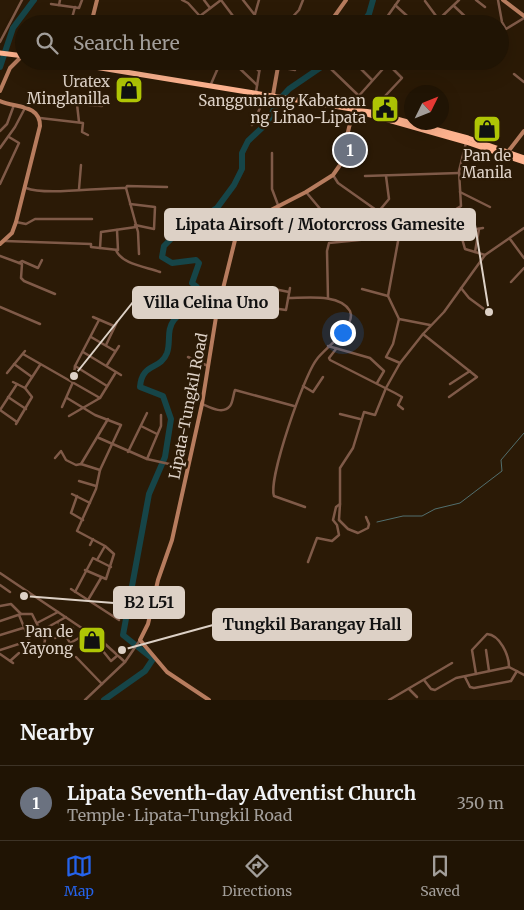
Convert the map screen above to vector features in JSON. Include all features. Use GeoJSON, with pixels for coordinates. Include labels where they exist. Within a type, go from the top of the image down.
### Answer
{"type":"FeatureCollection","features":[{"type":"Feature","properties":{"kind":"highway"},"geometry":{"type":"LineString","coordinates":[[0,53],[15,55]]}},
{"type":"Feature","properties":{"kind":"highway"},"geometry":{"type":"LineString","coordinates":[[122,70],[256,92],[264,97],[275,95],[360,112],[524,158]]}},
{"type":"Feature","properties":{"kind":"highway"},"geometry":{"type":"LineString","coordinates":[[360,112],[370,112],[468,138],[507,153],[524,162]]}},
{"type":"Feature","properties":{"kind":"street"},"geometry":{"type":"LineString","coordinates":[[0,42],[22,0]]}},
{"type":"Feature","properties":{"kind":"street"},"geometry":{"type":"LineString","coordinates":[[59,5],[60,0]]}},
{"type":"Feature","properties":{"kind":"street"},"geometry":{"type":"LineString","coordinates":[[51,4],[79,8],[82,0]]}},
{"type":"Feature","properties":{"kind":"street"},"geometry":{"type":"LineString","coordinates":[[93,15],[97,0]]}},
{"type":"Feature","properties":{"kind":"street"},"geometry":{"type":"LineString","coordinates":[[182,0],[199,15]]}},
{"type":"Feature","properties":{"kind":"street"},"geometry":{"type":"LineString","coordinates":[[204,0],[210,8]]}},
{"type":"Feature","properties":{"kind":"street"},"geometry":{"type":"LineString","coordinates":[[201,15],[221,0],[233,15]]}},
{"type":"Feature","properties":{"kind":"street"},"geometry":{"type":"LineString","coordinates":[[254,14],[259,0]]}},
{"type":"Feature","properties":{"kind":"street"},"geometry":{"type":"LineString","coordinates":[[294,15],[299,10],[303,0]]}},
{"type":"Feature","properties":{"kind":"street"},"geometry":{"type":"LineString","coordinates":[[335,15],[346,0]]}},
{"type":"Feature","properties":{"kind":"street"},"geometry":{"type":"LineString","coordinates":[[388,15],[399,0]]}},
{"type":"Feature","properties":{"kind":"street"},"geometry":{"type":"LineString","coordinates":[[444,15],[459,0]]}},
{"type":"Feature","properties":{"kind":"street"},"geometry":{"type":"LineString","coordinates":[[476,0],[485,7]]}},
{"type":"Feature","properties":{"kind":"street"},"geometry":{"type":"LineString","coordinates":[[498,0],[501,15]]}},
{"type":"Feature","properties":{"kind":"street"},"geometry":{"type":"LineString","coordinates":[[503,0],[524,17],[509,27]]}},
{"type":"Feature","properties":{"kind":"street"},"geometry":{"type":"LineString","coordinates":[[245,1],[254,14]]}},
{"type":"Feature","properties":{"kind":"street"},"geometry":{"type":"LineString","coordinates":[[425,2],[435,15]]}},
{"type":"Feature","properties":{"kind":"street"},"geometry":{"type":"LineString","coordinates":[[395,5],[406,15]]}},
{"type":"Feature","properties":{"kind":"street"},"geometry":{"type":"LineString","coordinates":[[454,6],[464,15]]}},
{"type":"Feature","properties":{"kind":"street"},"geometry":{"type":"LineString","coordinates":[[73,15],[75,7]]}},
{"type":"Feature","properties":{"kind":"street"},"geometry":{"type":"LineString","coordinates":[[0,91],[10,68],[15,63]]}},
{"type":"Feature","properties":{"kind":"street"},"geometry":{"type":"LineString","coordinates":[[211,84],[217,70]]}},
{"type":"Feature","properties":{"kind":"street"},"geometry":{"type":"LineString","coordinates":[[241,70],[257,85]]}},
{"type":"Feature","properties":{"kind":"street"},"geometry":{"type":"LineString","coordinates":[[275,95],[278,70]]}},
{"type":"Feature","properties":{"kind":"street"},"geometry":{"type":"LineString","coordinates":[[333,70],[358,95]]}},
{"type":"Feature","properties":{"kind":"street"},"geometry":{"type":"LineString","coordinates":[[362,70],[372,80]]}},
{"type":"Feature","properties":{"kind":"street"},"geometry":{"type":"LineString","coordinates":[[218,235],[236,236],[244,224],[306,192],[332,175],[340,165],[350,110],[358,95],[381,70]]}},
{"type":"Feature","properties":{"kind":"street"},"geometry":{"type":"LineString","coordinates":[[370,112],[402,78],[395,70]]}},
{"type":"Feature","properties":{"kind":"street"},"geometry":{"type":"LineString","coordinates":[[256,92],[259,71]]}},
{"type":"Feature","properties":{"kind":"street"},"geometry":{"type":"LineString","coordinates":[[514,74],[524,82]]}},
{"type":"Feature","properties":{"kind":"street"},"geometry":{"type":"LineString","coordinates":[[0,100],[34,111],[40,118],[84,123],[82,132],[88,136]]}},
{"type":"Feature","properties":{"kind":"street"},"geometry":{"type":"LineString","coordinates":[[79,122],[77,104],[102,106]]}},
{"type":"Feature","properties":{"kind":"street"},"geometry":{"type":"LineString","coordinates":[[0,131],[7,124],[14,105]]}},
{"type":"Feature","properties":{"kind":"street"},"geometry":{"type":"LineString","coordinates":[[252,125],[260,106]]}},
{"type":"Feature","properties":{"kind":"street"},"geometry":{"type":"LineString","coordinates":[[0,148],[9,137],[25,108]]}},
{"type":"Feature","properties":{"kind":"street"},"geometry":{"type":"LineString","coordinates":[[2,242],[12,233],[16,222],[26,188],[40,118]]}},
{"type":"Feature","properties":{"kind":"street"},"geometry":{"type":"LineString","coordinates":[[507,153],[524,131]]}},
{"type":"Feature","properties":{"kind":"street"},"geometry":{"type":"LineString","coordinates":[[0,184],[19,143],[9,137]]}},
{"type":"Feature","properties":{"kind":"street"},"geometry":{"type":"LineString","coordinates":[[328,299],[327,251],[329,243],[399,236],[437,224],[445,216],[462,206],[459,173],[466,142]]}},
{"type":"Feature","properties":{"kind":"street"},"geometry":{"type":"LineString","coordinates":[[272,153],[272,189],[278,205]]}},
{"type":"Feature","properties":{"kind":"street"},"geometry":{"type":"LineString","coordinates":[[79,189],[81,165]]}},
{"type":"Feature","properties":{"kind":"street"},"geometry":{"type":"LineString","coordinates":[[365,176],[459,173]]}},
{"type":"Feature","properties":{"kind":"street"},"geometry":{"type":"LineString","coordinates":[[332,175],[338,183],[396,224],[399,236],[388,296],[399,319],[393,344],[386,356],[400,363]]}},
{"type":"Feature","properties":{"kind":"street"},"geometry":{"type":"LineString","coordinates":[[379,211],[389,198],[386,176]]}},
{"type":"Feature","properties":{"kind":"street"},"geometry":{"type":"LineString","coordinates":[[26,188],[38,192],[126,188],[127,186],[167,187]]}},
{"type":"Feature","properties":{"kind":"street"},"geometry":{"type":"LineString","coordinates":[[126,188],[139,254]]}},
{"type":"Feature","properties":{"kind":"street"},"geometry":{"type":"LineString","coordinates":[[306,192],[332,223],[375,227],[380,225],[386,216]]}},
{"type":"Feature","properties":{"kind":"street"},"geometry":{"type":"LineString","coordinates":[[460,192],[490,207]]}},
{"type":"Feature","properties":{"kind":"street"},"geometry":{"type":"LineString","coordinates":[[100,248],[100,233],[135,226],[154,229],[154,207],[130,204]]}},
{"type":"Feature","properties":{"kind":"street"},"geometry":{"type":"LineString","coordinates":[[16,222],[26,224],[35,219],[92,219]]}},
{"type":"Feature","properties":{"kind":"street"},"geometry":{"type":"LineString","coordinates":[[484,228],[464,231],[462,235],[464,248],[485,255]]}},
{"type":"Feature","properties":{"kind":"street"},"geometry":{"type":"LineString","coordinates":[[337,525],[340,504],[340,468],[353,448],[365,411],[375,415],[386,388],[400,363],[430,325],[444,312],[485,255],[524,228]]}},
{"type":"Feature","properties":{"kind":"street"},"geometry":{"type":"LineString","coordinates":[[475,252],[479,229]]}},
{"type":"Feature","properties":{"kind":"street"},"geometry":{"type":"LineString","coordinates":[[116,250],[119,248],[117,230]]}},
{"type":"Feature","properties":{"kind":"street","name":"Lipata-Tungkil Road"},"geometry":{"type":"LineString","coordinates":[[139,641],[148,624],[158,580],[172,540],[202,404],[216,317],[236,236]]}},
{"type":"Feature","properties":{"kind":"street"},"geometry":{"type":"LineString","coordinates":[[510,239],[524,258]]}},
{"type":"Feature","properties":{"kind":"street"},"geometry":{"type":"LineString","coordinates":[[2,242],[91,244],[92,247],[116,250]]}},
{"type":"Feature","properties":{"kind":"street"},"geometry":{"type":"LineString","coordinates":[[116,250],[119,257],[160,272]]}},
{"type":"Feature","properties":{"kind":"street"},"geometry":{"type":"LineString","coordinates":[[0,256],[19,262],[22,261],[38,268],[42,260]]}},
{"type":"Feature","properties":{"kind":"street"},"geometry":{"type":"LineString","coordinates":[[19,262],[23,265],[21,278],[24,281],[55,294]]}},
{"type":"Feature","properties":{"kind":"street"},"geometry":{"type":"LineString","coordinates":[[511,282],[524,268]]}},
{"type":"Feature","properties":{"kind":"street"},"geometry":{"type":"LineString","coordinates":[[461,288],[469,298],[488,312]]}},
{"type":"Feature","properties":{"kind":"street"},"geometry":{"type":"LineString","coordinates":[[265,307],[286,310],[290,290],[274,289]]}},
{"type":"Feature","properties":{"kind":"street"},"geometry":{"type":"LineString","coordinates":[[362,289],[388,296]]}},
{"type":"Feature","properties":{"kind":"street"},"geometry":{"type":"LineString","coordinates":[[288,298],[328,299],[346,307],[350,311],[351,320],[349,327],[328,346],[311,368],[303,386],[273,480],[272,494],[305,507]]}},
{"type":"Feature","properties":{"kind":"street"},"geometry":{"type":"LineString","coordinates":[[0,307],[40,324]]}},
{"type":"Feature","properties":{"kind":"street"},"geometry":{"type":"LineString","coordinates":[[93,317],[114,326]]}},
{"type":"Feature","properties":{"kind":"street"},"geometry":{"type":"LineString","coordinates":[[399,319],[430,325]]}},
{"type":"Feature","properties":{"kind":"street"},"geometry":{"type":"LineString","coordinates":[[62,407],[73,382],[75,366],[99,320]]}},
{"type":"Feature","properties":{"kind":"street"},"geometry":{"type":"LineString","coordinates":[[106,345],[117,322]]}},
{"type":"Feature","properties":{"kind":"street"},"geometry":{"type":"LineString","coordinates":[[423,334],[477,377],[449,397]]}},
{"type":"Feature","properties":{"kind":"street"},"geometry":{"type":"LineString","coordinates":[[91,337],[115,351]]}},
{"type":"Feature","properties":{"kind":"street"},"geometry":{"type":"LineString","coordinates":[[107,365],[119,346]]}},
{"type":"Feature","properties":{"kind":"street"},"geometry":{"type":"LineString","coordinates":[[328,346],[370,358],[384,371],[376,384]]}},
{"type":"Feature","properties":{"kind":"street"},"geometry":{"type":"LineString","coordinates":[[336,349],[329,358],[330,360],[402,397],[398,405],[403,409]]}},
{"type":"Feature","properties":{"kind":"street"},"geometry":{"type":"LineString","coordinates":[[7,373],[24,352],[40,365],[100,398]]}},
{"type":"Feature","properties":{"kind":"street"},"geometry":{"type":"LineString","coordinates":[[83,352],[121,375]]}},
{"type":"Feature","properties":{"kind":"street"},"geometry":{"type":"LineString","coordinates":[[188,357],[208,366]]}},
{"type":"Feature","properties":{"kind":"street"},"geometry":{"type":"LineString","coordinates":[[14,364],[32,377]]}},
{"type":"Feature","properties":{"kind":"street"},"geometry":{"type":"LineString","coordinates":[[25,388],[40,365]]}},
{"type":"Feature","properties":{"kind":"street"},"geometry":{"type":"LineString","coordinates":[[75,366],[108,386]]}},
{"type":"Feature","properties":{"kind":"street"},"geometry":{"type":"LineString","coordinates":[[450,384],[470,371]]}},
{"type":"Feature","properties":{"kind":"street"},"geometry":{"type":"LineString","coordinates":[[69,416],[100,398],[116,372]]}},
{"type":"Feature","properties":{"kind":"street"},"geometry":{"type":"LineString","coordinates":[[303,386],[313,392],[323,377]]}},
{"type":"Feature","properties":{"kind":"street"},"geometry":{"type":"LineString","coordinates":[[13,382],[17,384],[25,388],[32,397],[16,423],[0,411],[17,384]]}},
{"type":"Feature","properties":{"kind":"street"},"geometry":{"type":"LineString","coordinates":[[202,404],[214,410],[223,410],[230,406],[235,390],[294,406]]}},
{"type":"Feature","properties":{"kind":"street"},"geometry":{"type":"LineString","coordinates":[[8,397],[26,408]]}},
{"type":"Feature","properties":{"kind":"street"},"geometry":{"type":"LineString","coordinates":[[67,398],[86,407],[94,416],[121,424],[100,470],[90,503],[77,530],[79,533],[77,538]]}},
{"type":"Feature","properties":{"kind":"street"},"geometry":{"type":"LineString","coordinates":[[128,452],[147,413]]}},
{"type":"Feature","properties":{"kind":"street"},"geometry":{"type":"LineString","coordinates":[[340,414],[361,420]]}},
{"type":"Feature","properties":{"kind":"street"},"geometry":{"type":"LineString","coordinates":[[147,459],[161,426],[161,415]]}},
{"type":"Feature","properties":{"kind":"street"},"geometry":{"type":"LineString","coordinates":[[82,464],[108,419]]}},
{"type":"Feature","properties":{"kind":"street"},"geometry":{"type":"LineString","coordinates":[[141,426],[157,434]]}},
{"type":"Feature","properties":{"kind":"street"},"geometry":{"type":"LineString","coordinates":[[98,438],[156,462],[189,468]]}},
{"type":"Feature","properties":{"kind":"street"},"geometry":{"type":"LineString","coordinates":[[55,458],[61,451],[66,460],[76,465],[82,464],[100,470]]}},
{"type":"Feature","properties":{"kind":"street"},"geometry":{"type":"LineString","coordinates":[[79,481],[96,486]]}},
{"type":"Feature","properties":{"kind":"street"},"geometry":{"type":"LineString","coordinates":[[72,494],[90,503]]}},
{"type":"Feature","properties":{"kind":"street"},"geometry":{"type":"LineString","coordinates":[[77,496],[71,513],[83,520]]}},
{"type":"Feature","properties":{"kind":"street"},"geometry":{"type":"LineString","coordinates":[[308,562],[317,538],[332,541],[338,538],[339,533],[337,525],[333,520],[333,514],[340,504]]}},
{"type":"Feature","properties":{"kind":"street"},"geometry":{"type":"LineString","coordinates":[[339,520],[348,529],[358,533],[368,528],[369,524],[366,516]]}},
{"type":"Feature","properties":{"kind":"street"},"geometry":{"type":"LineString","coordinates":[[79,533],[105,546],[114,554],[106,579],[85,570]]}},
{"type":"Feature","properties":{"kind":"street"},"geometry":{"type":"LineString","coordinates":[[90,544],[93,539]]}},
{"type":"Feature","properties":{"kind":"street"},"geometry":{"type":"LineString","coordinates":[[97,560],[105,546]]}},
{"type":"Feature","properties":{"kind":"street"},"geometry":{"type":"LineString","coordinates":[[74,592],[93,558],[111,567]]}},
{"type":"Feature","properties":{"kind":"street"},"geometry":{"type":"LineString","coordinates":[[0,573],[66,617],[125,662]]}},
{"type":"Feature","properties":{"kind":"street"},"geometry":{"type":"LineString","coordinates":[[88,601],[101,578]]}},
{"type":"Feature","properties":{"kind":"street"},"geometry":{"type":"LineString","coordinates":[[0,585],[10,592]]}},
{"type":"Feature","properties":{"kind":"street"},"geometry":{"type":"LineString","coordinates":[[71,589],[119,620]]}},
{"type":"Feature","properties":{"kind":"street"},"geometry":{"type":"LineString","coordinates":[[0,606],[11,604],[20,615],[23,628],[33,649],[38,649],[45,643],[32,614],[20,615],[0,621]]}},
{"type":"Feature","properties":{"kind":"street"},"geometry":{"type":"LineString","coordinates":[[37,623],[58,612]]}},
{"type":"Feature","properties":{"kind":"street"},"geometry":{"type":"LineString","coordinates":[[48,627],[66,617]]}},
{"type":"Feature","properties":{"kind":"street"},"geometry":{"type":"LineString","coordinates":[[58,622],[70,643]]}},
{"type":"Feature","properties":{"kind":"street"},"geometry":{"type":"LineString","coordinates":[[0,635],[23,628]]}},
{"type":"Feature","properties":{"kind":"street"},"geometry":{"type":"LineString","coordinates":[[55,638],[73,628]]}},
{"type":"Feature","properties":{"kind":"street"},"geometry":{"type":"LineString","coordinates":[[87,632],[111,661],[118,655]]}},
{"type":"Feature","properties":{"kind":"street"},"geometry":{"type":"LineString","coordinates":[[476,674],[472,650],[486,634],[494,636],[504,648],[508,667]]}},
{"type":"Feature","properties":{"kind":"street"},"geometry":{"type":"LineString","coordinates":[[60,649],[79,638]]}},
{"type":"Feature","properties":{"kind":"street"},"geometry":{"type":"LineString","coordinates":[[0,650],[28,641]]}},
{"type":"Feature","properties":{"kind":"street"},"geometry":{"type":"LineString","coordinates":[[84,700],[125,662],[139,641],[168,672],[209,700]]}},
{"type":"Feature","properties":{"kind":"street"},"geometry":{"type":"LineString","coordinates":[[486,650],[489,671]]}},
{"type":"Feature","properties":{"kind":"street"},"geometry":{"type":"LineString","coordinates":[[0,654],[11,662],[19,653]]}},
{"type":"Feature","properties":{"kind":"street"},"geometry":{"type":"LineString","coordinates":[[76,657],[102,684]]}},
{"type":"Feature","properties":{"kind":"street"},"geometry":{"type":"LineString","coordinates":[[389,700],[452,663]]}},
{"type":"Feature","properties":{"kind":"street"},"geometry":{"type":"LineString","coordinates":[[424,680],[431,689],[435,690],[456,678],[508,667],[517,670],[524,676]]}},
{"type":"Feature","properties":{"kind":"street"},"geometry":{"type":"LineString","coordinates":[[465,677],[470,687],[474,688],[511,681],[517,670]]}},
{"type":"Feature","properties":{"kind":"street"},"geometry":{"type":"LineString","coordinates":[[409,689],[418,697]]}},
{"type":"Feature","properties":{"kind":"street"},"geometry":{"type":"LineString","coordinates":[[396,696],[401,700]]}},
{"type":"Feature","properties":{"kind":"waterway"},"geometry":{"type":"LineString","coordinates":[[23,15],[34,0]]}},
{"type":"Feature","properties":{"kind":"waterway"},"geometry":{"type":"LineString","coordinates":[[368,15],[373,0]]}},
{"type":"Feature","properties":{"kind":"waterway"},"geometry":{"type":"LineString","coordinates":[[0,67],[15,25]]}},
{"type":"Feature","properties":{"kind":"waterway"},"geometry":{"type":"LineString","coordinates":[[104,700],[145,671],[153,659],[123,635],[149,494],[165,457],[171,419],[163,396],[140,387],[144,374],[164,359],[169,345],[169,332],[174,320],[196,298],[197,287],[192,283],[199,263],[196,260],[172,263],[162,257],[164,246],[178,232],[217,208],[234,185],[242,169],[242,153],[248,141],[267,123],[278,101],[289,89],[317,70]]}},
{"type":"Feature","properties":{"kind":"waterway"},"geometry":{"type":"LineString","coordinates":[[377,522],[403,516],[422,516],[435,509],[460,503],[502,471],[501,460],[524,433]]}},
{"type":"Feature","properties":{"kind":"tunnel"},"geometry":{"type":"LineString","coordinates":[[261,106],[263,100]]}},
{"type":"Feature","properties":{"kind":"place","name":"Uratex Minglanilla"},"geometry":{"type":"Point","coordinates":[129,90]}},
{"type":"Feature","properties":{"kind":"place","name":"Sangguniang Kabataan ng Linao-Lipata"},"geometry":{"type":"Point","coordinates":[385,109]}},
{"type":"Feature","properties":{"kind":"place","name":"Pan de Manila"},"geometry":{"type":"Point","coordinates":[487,129]}},
{"type":"Feature","properties":{"kind":"place","name":"Lipata Seventh-day Adventist Church"},"geometry":{"type":"Point","coordinates":[350,150]}},
{"type":"Feature","properties":{"kind":"place","name":"Lipata Airsoft / Motorcross Gamesite"},"geometry":{"type":"Point","coordinates":[489,312]}},
{"type":"Feature","properties":{"kind":"place","name":"Villa Celina Uno"},"geometry":{"type":"Point","coordinates":[74,376]}},
{"type":"Feature","properties":{"kind":"place","name":"B2 L51"},"geometry":{"type":"Point","coordinates":[24,596]}},
{"type":"Feature","properties":{"kind":"place","name":"Pan de Yayong"},"geometry":{"type":"Point","coordinates":[92,640]}},
{"type":"Feature","properties":{"kind":"place","name":"Tungkil Barangay Hall"},"geometry":{"type":"Point","coordinates":[122,650]}}]}
